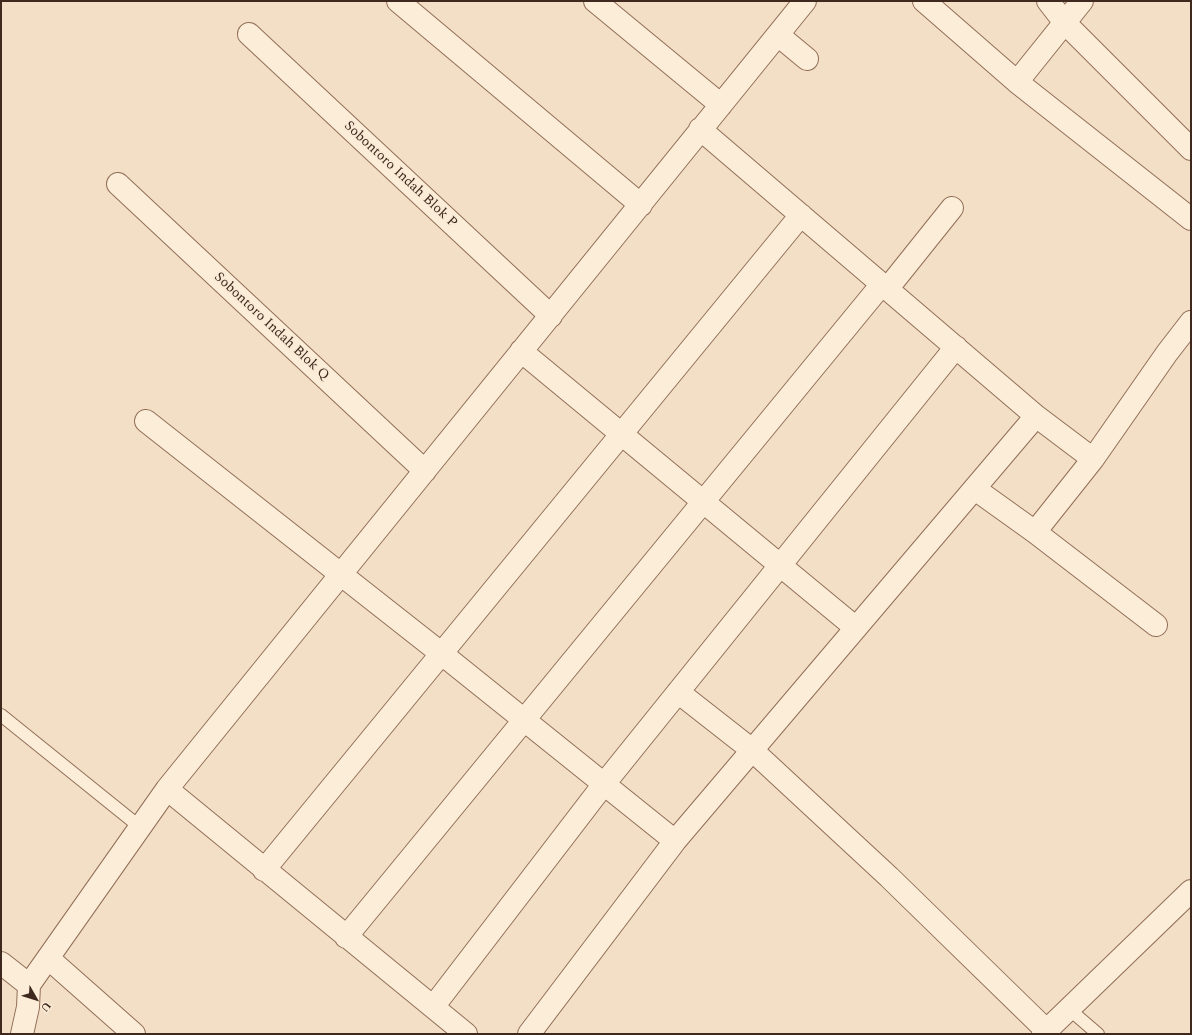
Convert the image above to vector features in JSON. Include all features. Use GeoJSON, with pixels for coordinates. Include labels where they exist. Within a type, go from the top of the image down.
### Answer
{"type":"FeatureCollection","features":[{"type":"Feature","properties":{"kind":"street"},"geometry":{"type":"LineString","coordinates":[[398,1],[640,205]]}},
{"type":"Feature","properties":{"kind":"street"},"geometry":{"type":"LineString","coordinates":[[595,1],[721,105]]}},
{"type":"Feature","properties":{"kind":"street"},"geometry":{"type":"LineString","coordinates":[[22,1034],[28,1007],[29,985],[167,789],[521,351],[551,316],[700,129],[806,1]]}},
{"type":"Feature","properties":{"kind":"street"},"geometry":{"type":"LineString","coordinates":[[924,1],[1017,82],[1191,219]]}},
{"type":"Feature","properties":{"kind":"street"},"geometry":{"type":"LineString","coordinates":[[1048,1],[1065,23],[1191,149]]}},
{"type":"Feature","properties":{"kind":"street"},"geometry":{"type":"LineString","coordinates":[[1017,82],[1082,1]]}},
{"type":"Feature","properties":{"kind":"street","name":"Sobontoro Indah Blok P"},"geometry":{"type":"LineString","coordinates":[[249,34],[551,316]]}},
{"type":"Feature","properties":{"kind":"street"},"geometry":{"type":"LineString","coordinates":[[778,35],[807,59]]}},
{"type":"Feature","properties":{"kind":"street"},"geometry":{"type":"LineString","coordinates":[[700,129],[1036,416],[1093,459]]}},
{"type":"Feature","properties":{"kind":"street","name":"Sobontoro Indah Blok Q"},"geometry":{"type":"LineString","coordinates":[[118,184],[425,471]]}},
{"type":"Feature","properties":{"kind":"street"},"geometry":{"type":"LineString","coordinates":[[346,937],[704,502],[952,208]]}},
{"type":"Feature","properties":{"kind":"street"},"geometry":{"type":"LineString","coordinates":[[264,870],[801,215]]}},
{"type":"Feature","properties":{"kind":"street"},"geometry":{"type":"LineString","coordinates":[[1035,532],[1093,459],[1167,353],[1191,322]]}},
{"type":"Feature","properties":{"kind":"street"},"geometry":{"type":"LineString","coordinates":[[433,1007],[604,784],[956,347]]}},
{"type":"Feature","properties":{"kind":"street"},"geometry":{"type":"LineString","coordinates":[[521,351],[856,628]]}},
{"type":"Feature","properties":{"kind":"street"},"geometry":{"type":"LineString","coordinates":[[529,1034],[675,841],[1036,416]]}},
{"type":"Feature","properties":{"kind":"street"},"geometry":{"type":"LineString","coordinates":[[146,421],[442,654],[675,841]]}},
{"type":"Feature","properties":{"kind":"street"},"geometry":{"type":"LineString","coordinates":[[975,489],[1035,532],[1156,625]]}},
{"type":"Feature","properties":{"kind":"street"},"geometry":{"type":"LineString","coordinates":[[678,692],[752,750],[889,877],[1045,1032],[1191,891]]}},
{"type":"Feature","properties":{"kind":"street"},"geometry":{"type":"LineString","coordinates":[[167,789],[466,1034]]}},
{"type":"Feature","properties":{"kind":"street"},"geometry":{"type":"LineString","coordinates":[[48,958],[134,1034]]}},
{"type":"Feature","properties":{"kind":"street"},"geometry":{"type":"LineString","coordinates":[[1,963],[29,985]]}},
{"type":"Feature","properties":{"kind":"lane"},"geometry":{"type":"LineString","coordinates":[[1,715],[140,828]]}},
{"type":"Feature","properties":{"kind":"lane"},"geometry":{"type":"LineString","coordinates":[[1069,1009],[1098,1034]]}}]}
